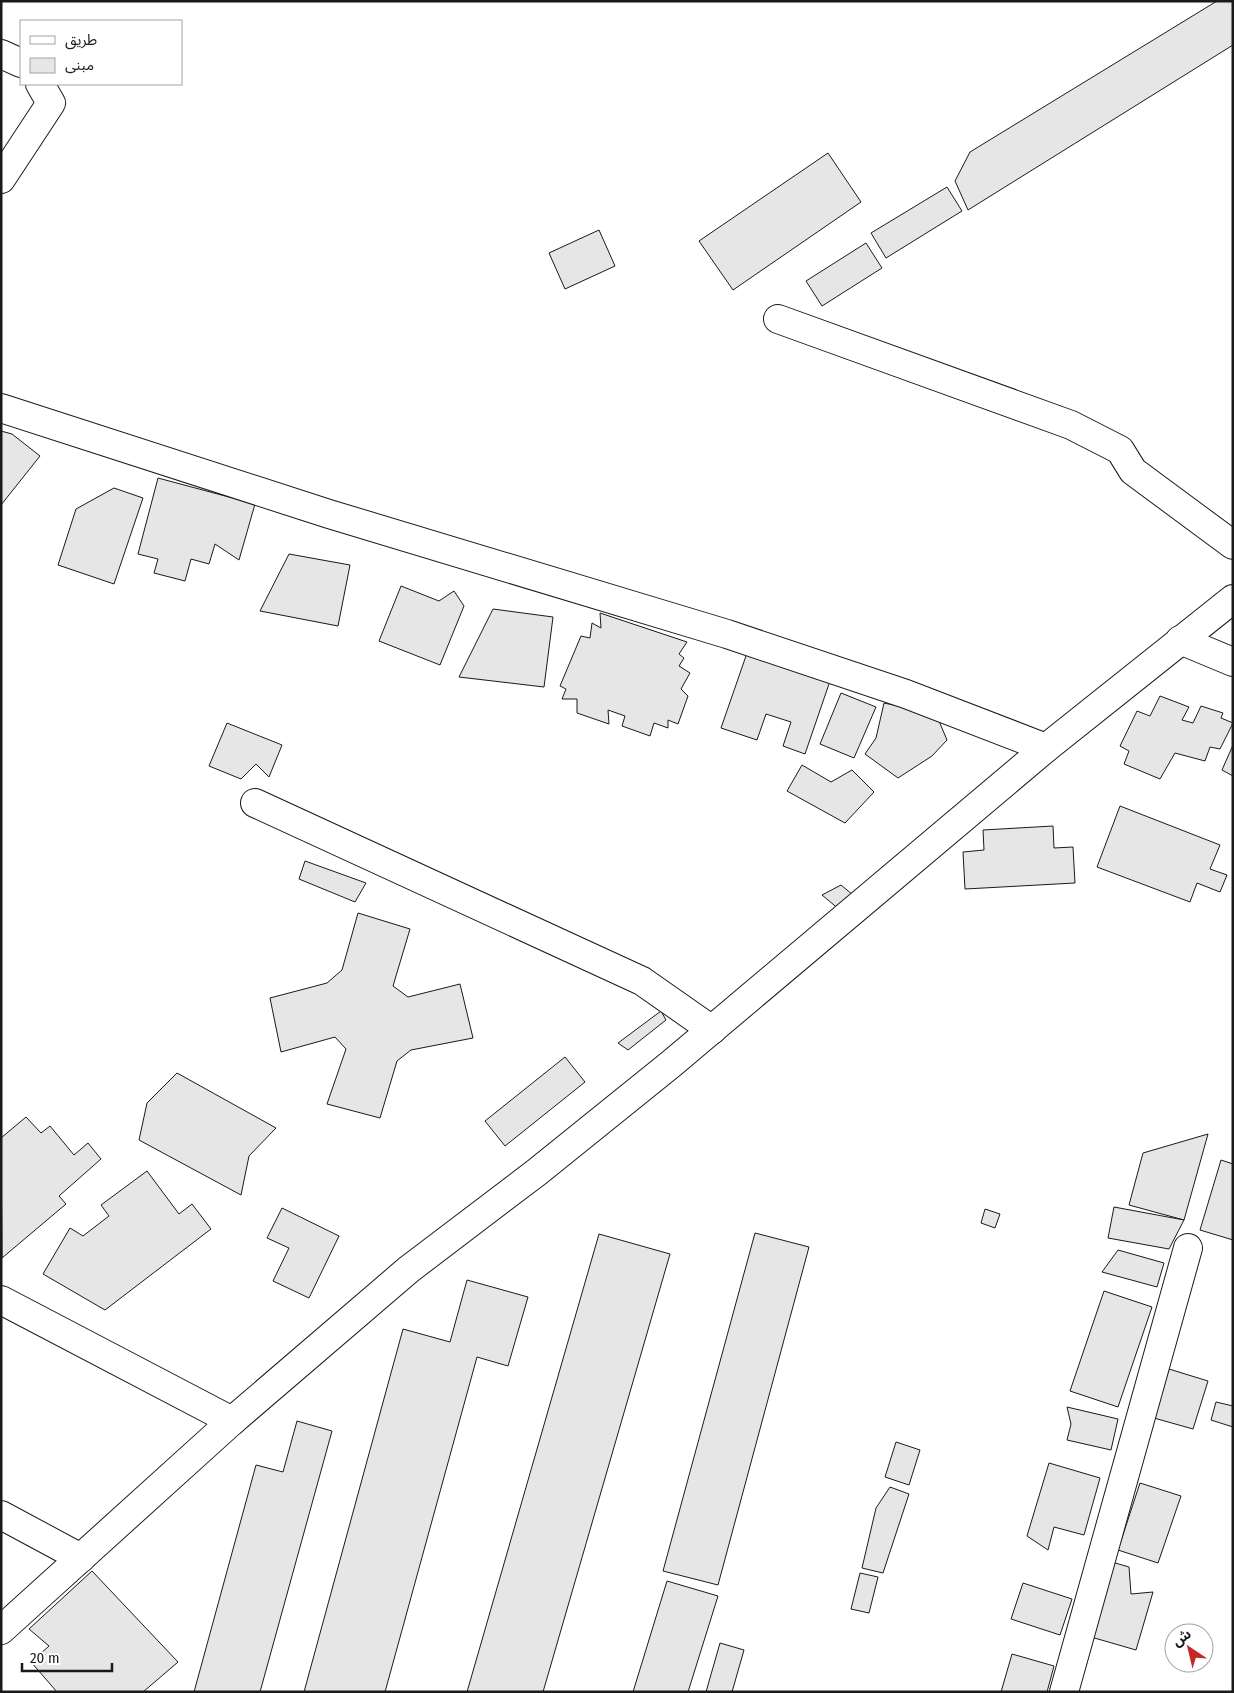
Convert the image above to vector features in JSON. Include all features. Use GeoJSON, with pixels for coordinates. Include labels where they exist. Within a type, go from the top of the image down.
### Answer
{"type":"FeatureCollection","features":[{"type":"Feature","properties":{"kind":"street"},"geometry":{"type":"LineString","coordinates":[[1,54],[20,63]]}},
{"type":"Feature","properties":{"kind":"street"},"geometry":{"type":"LineString","coordinates":[[1,179],[51,103],[41,85]]}},
{"type":"Feature","properties":{"kind":"street"},"geometry":{"type":"LineString","coordinates":[[778,319],[1071,425],[1120,450],[1133,471],[1233,545]]}},
{"type":"Feature","properties":{"kind":"street"},"geometry":{"type":"LineString","coordinates":[[1,408],[329,514],[727,634],[906,694],[1046,748]]}},
{"type":"Feature","properties":{"kind":"street"},"geometry":{"type":"LineString","coordinates":[[1,1630],[232,1421],[408,1270],[537,1172],[712,1030],[1046,748],[1233,599]]}},
{"type":"Feature","properties":{"kind":"street"},"geometry":{"type":"LineString","coordinates":[[1180,640],[1233,662]]}},
{"type":"Feature","properties":{"kind":"street"},"geometry":{"type":"LineString","coordinates":[[255,803],[642,981],[712,1030]]}},
{"type":"Feature","properties":{"kind":"street"},"geometry":{"type":"LineString","coordinates":[[1064,1692],[1188,1248]]}},
{"type":"Feature","properties":{"kind":"street"},"geometry":{"type":"LineString","coordinates":[[1,1300],[232,1421]]}},
{"type":"Feature","properties":{"kind":"street"},"geometry":{"type":"LineString","coordinates":[[1,1515],[81,1558]]}},
{"type":"Feature","properties":{"kind":"building"},"geometry":{"type":"Polygon","coordinates":[[[1217,1],[1233,1],[1233,45],[968,210],[955,181],[970,152],[1217,1]]]}},
{"type":"Feature","properties":{"kind":"building"},"geometry":{"type":"Polygon","coordinates":[[[828,153],[861,202],[733,290],[699,241],[828,153]]]}},
{"type":"Feature","properties":{"kind":"building"},"geometry":{"type":"Polygon","coordinates":[[[947,187],[962,211],[886,258],[871,233],[947,187]]]}},
{"type":"Feature","properties":{"kind":"building"},"geometry":{"type":"Polygon","coordinates":[[[599,230],[615,266],[565,289],[549,253],[599,230]]]}},
{"type":"Feature","properties":{"kind":"building"},"geometry":{"type":"Polygon","coordinates":[[[866,243],[882,268],[822,306],[806,281],[866,243]]]}},
{"type":"Feature","properties":{"kind":"building"},"geometry":{"type":"Polygon","coordinates":[[[1,431],[12,434],[40,456],[1,505],[1,431]]]}},
{"type":"Feature","properties":{"kind":"building"},"geometry":{"type":"Polygon","coordinates":[[[158,478],[255,504],[239,560],[215,544],[209,564],[191,559],[185,581],[154,573],[158,559],[138,554],[158,478]]]}},
{"type":"Feature","properties":{"kind":"building"},"geometry":{"type":"Polygon","coordinates":[[[114,488],[143,498],[114,584],[58,565],[76,509],[114,488]]]}},
{"type":"Feature","properties":{"kind":"building"},"geometry":{"type":"Polygon","coordinates":[[[289,554],[350,565],[338,626],[260,611],[289,554]]]}},
{"type":"Feature","properties":{"kind":"building"},"geometry":{"type":"Polygon","coordinates":[[[401,586],[439,601],[454,591],[464,606],[440,665],[379,641],[401,586]]]}},
{"type":"Feature","properties":{"kind":"building"},"geometry":{"type":"Polygon","coordinates":[[[493,609],[553,617],[544,687],[459,677],[493,609]]]}},
{"type":"Feature","properties":{"kind":"building"},"geometry":{"type":"Polygon","coordinates":[[[600,613],[687,642],[679,654],[684,658],[679,666],[690,673],[681,689],[688,696],[678,724],[668,720],[668,728],[654,723],[650,736],[622,726],[625,716],[608,710],[609,724],[577,713],[577,699],[562,699],[566,689],[560,686],[581,636],[590,638],[592,623],[601,628],[600,613]]]}},
{"type":"Feature","properties":{"kind":"building"},"geometry":{"type":"Polygon","coordinates":[[[747,653],[830,681],[805,754],[783,746],[791,722],[766,714],[757,740],[721,728],[747,653]]]}},
{"type":"Feature","properties":{"kind":"building"},"geometry":{"type":"Polygon","coordinates":[[[841,693],[876,707],[854,758],[820,744],[841,693]]]}},
{"type":"Feature","properties":{"kind":"building"},"geometry":{"type":"Polygon","coordinates":[[[1160,696],[1189,707],[1182,720],[1193,723],[1201,706],[1223,713],[1221,718],[1233,723],[1220,749],[1210,747],[1205,761],[1175,753],[1160,779],[1124,764],[1129,751],[1120,746],[1137,711],[1150,716],[1160,696]]]}},
{"type":"Feature","properties":{"kind":"building"},"geometry":{"type":"Polygon","coordinates":[[[884,703],[936,714],[947,740],[932,756],[898,778],[865,754],[876,738],[884,703]]]}},
{"type":"Feature","properties":{"kind":"building"},"geometry":{"type":"Polygon","coordinates":[[[227,723],[282,745],[269,777],[256,764],[241,779],[209,766],[227,723]]]}},
{"type":"Feature","properties":{"kind":"building"},"geometry":{"type":"Polygon","coordinates":[[[1233,745],[1233,776],[1222,770],[1233,745]]]}},
{"type":"Feature","properties":{"kind":"building"},"geometry":{"type":"Polygon","coordinates":[[[802,765],[831,782],[852,770],[874,792],[845,823],[787,791],[802,765]]]}},
{"type":"Feature","properties":{"kind":"building"},"geometry":{"type":"Polygon","coordinates":[[[1120,806],[1220,845],[1210,869],[1227,875],[1220,892],[1197,883],[1190,902],[1097,867],[1120,806]]]}},
{"type":"Feature","properties":{"kind":"building"},"geometry":{"type":"Polygon","coordinates":[[[1053,826],[1054,848],[1073,847],[1075,883],[965,889],[963,852],[984,850],[983,830],[1053,826]]]}},
{"type":"Feature","properties":{"kind":"building"},"geometry":{"type":"Polygon","coordinates":[[[305,861],[366,883],[355,902],[299,879],[305,861]]]}},
{"type":"Feature","properties":{"kind":"building"},"geometry":{"type":"Polygon","coordinates":[[[841,885],[853,895],[840,910],[822,895],[841,885]]]}},
{"type":"Feature","properties":{"kind":"building"},"geometry":{"type":"Polygon","coordinates":[[[358,913],[410,929],[393,986],[408,997],[460,984],[473,1038],[411,1050],[397,1061],[380,1118],[327,1104],[346,1049],[335,1037],[281,1052],[270,998],[327,983],[342,970],[358,913]]]}},
{"type":"Feature","properties":{"kind":"building"},"geometry":{"type":"Polygon","coordinates":[[[661,1011],[666,1020],[628,1050],[618,1043],[661,1011]]]}},
{"type":"Feature","properties":{"kind":"building"},"geometry":{"type":"Polygon","coordinates":[[[565,1057],[585,1082],[505,1146],[485,1121],[565,1057]]]}},
{"type":"Feature","properties":{"kind":"building"},"geometry":{"type":"Polygon","coordinates":[[[177,1073],[276,1128],[249,1156],[241,1195],[139,1140],[147,1103],[177,1073]]]}},
{"type":"Feature","properties":{"kind":"building"},"geometry":{"type":"Polygon","coordinates":[[[26,1117],[41,1133],[50,1126],[74,1155],[88,1143],[101,1159],[59,1196],[66,1204],[2,1258],[1,1138],[26,1117]]]}},
{"type":"Feature","properties":{"kind":"building"},"geometry":{"type":"Polygon","coordinates":[[[1208,1134],[1184,1220],[1129,1205],[1143,1153],[1208,1134]]]}},
{"type":"Feature","properties":{"kind":"building"},"geometry":{"type":"Polygon","coordinates":[[[1221,1160],[1233,1164],[1233,1240],[1200,1230],[1221,1160]]]}},
{"type":"Feature","properties":{"kind":"building"},"geometry":{"type":"Polygon","coordinates":[[[147,1171],[179,1214],[192,1204],[211,1229],[105,1310],[43,1274],[70,1228],[83,1236],[109,1216],[101,1205],[147,1171]]]}},
{"type":"Feature","properties":{"kind":"building"},"geometry":{"type":"Polygon","coordinates":[[[1114,1207],[1184,1220],[1169,1249],[1108,1238],[1114,1207]]]}},
{"type":"Feature","properties":{"kind":"building"},"geometry":{"type":"Polygon","coordinates":[[[282,1208],[339,1236],[309,1298],[273,1281],[289,1248],[267,1238],[282,1208]]]}},
{"type":"Feature","properties":{"kind":"building"},"geometry":{"type":"Polygon","coordinates":[[[985,1209],[1000,1214],[995,1228],[981,1223],[985,1209]]]}},
{"type":"Feature","properties":{"kind":"building"},"geometry":{"type":"Polygon","coordinates":[[[755,1233],[809,1247],[718,1585],[663,1571],[755,1233]]]}},
{"type":"Feature","properties":{"kind":"building"},"geometry":{"type":"Polygon","coordinates":[[[599,1234],[670,1254],[543,1692],[467,1692],[599,1234]]]}},
{"type":"Feature","properties":{"kind":"building"},"geometry":{"type":"Polygon","coordinates":[[[1118,1250],[1164,1263],[1157,1287],[1102,1272],[1118,1250]]]}},
{"type":"Feature","properties":{"kind":"building"},"geometry":{"type":"Polygon","coordinates":[[[467,1280],[528,1297],[508,1366],[477,1357],[385,1692],[304,1692],[403,1329],[450,1342],[467,1280]]]}},
{"type":"Feature","properties":{"kind":"building"},"geometry":{"type":"Polygon","coordinates":[[[1104,1291],[1152,1307],[1118,1407],[1070,1391],[1104,1291]]]}},
{"type":"Feature","properties":{"kind":"building"},"geometry":{"type":"Polygon","coordinates":[[[1169,1369],[1208,1381],[1193,1429],[1154,1418],[1169,1369]]]}},
{"type":"Feature","properties":{"kind":"building"},"geometry":{"type":"Polygon","coordinates":[[[1216,1402],[1233,1406],[1233,1427],[1211,1420],[1216,1402]]]}},
{"type":"Feature","properties":{"kind":"building"},"geometry":{"type":"Polygon","coordinates":[[[1067,1407],[1118,1419],[1111,1450],[1067,1440],[1071,1424],[1067,1407]]]}},
{"type":"Feature","properties":{"kind":"building"},"geometry":{"type":"Polygon","coordinates":[[[297,1421],[332,1431],[260,1692],[194,1692],[256,1465],[283,1472],[297,1421]]]}},
{"type":"Feature","properties":{"kind":"building"},"geometry":{"type":"Polygon","coordinates":[[[896,1442],[920,1450],[909,1485],[885,1477],[896,1442]]]}},
{"type":"Feature","properties":{"kind":"building"},"geometry":{"type":"Polygon","coordinates":[[[1049,1463],[1100,1478],[1084,1535],[1054,1527],[1048,1550],[1027,1536],[1049,1463]]]}},
{"type":"Feature","properties":{"kind":"building"},"geometry":{"type":"Polygon","coordinates":[[[1140,1483],[1181,1496],[1158,1563],[1118,1550],[1140,1483]]]}},
{"type":"Feature","properties":{"kind":"building"},"geometry":{"type":"Polygon","coordinates":[[[890,1487],[909,1494],[883,1573],[862,1568],[876,1508],[890,1487]]]}},
{"type":"Feature","properties":{"kind":"building"},"geometry":{"type":"Polygon","coordinates":[[[1112,1562],[1129,1567],[1131,1594],[1153,1592],[1136,1650],[1091,1637],[1112,1562]]]}},
{"type":"Feature","properties":{"kind":"building"},"geometry":{"type":"Polygon","coordinates":[[[92,1571],[178,1662],[143,1692],[57,1692],[31,1662],[49,1646],[29,1629],[92,1571]]]}},
{"type":"Feature","properties":{"kind":"building"},"geometry":{"type":"Polygon","coordinates":[[[860,1573],[878,1577],[869,1613],[851,1609],[860,1573]]]}},
{"type":"Feature","properties":{"kind":"building"},"geometry":{"type":"Polygon","coordinates":[[[667,1581],[718,1596],[688,1692],[633,1692],[667,1581]]]}},
{"type":"Feature","properties":{"kind":"building"},"geometry":{"type":"Polygon","coordinates":[[[1023,1583],[1072,1599],[1060,1635],[1011,1619],[1023,1583]]]}},
{"type":"Feature","properties":{"kind":"building"},"geometry":{"type":"Polygon","coordinates":[[[720,1643],[744,1650],[732,1692],[706,1692],[720,1643]]]}},
{"type":"Feature","properties":{"kind":"building"},"geometry":{"type":"Polygon","coordinates":[[[1012,1654],[1054,1666],[1047,1692],[1001,1692],[1012,1654]]]}}]}
